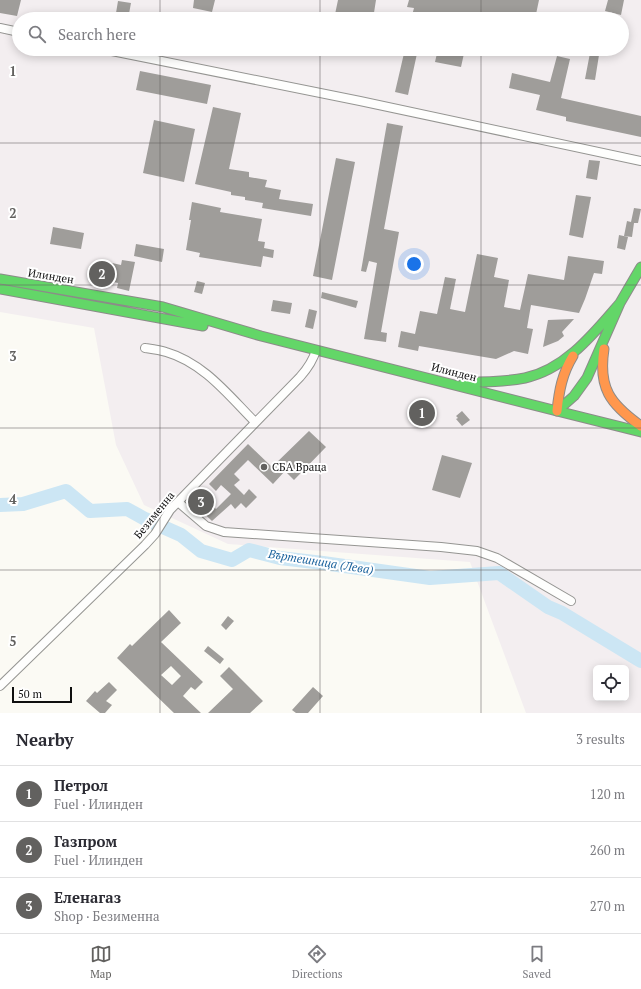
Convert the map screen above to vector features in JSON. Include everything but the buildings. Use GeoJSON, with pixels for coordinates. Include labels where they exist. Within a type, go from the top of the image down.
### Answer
{"type":"FeatureCollection","features":[{"type":"Feature","properties":{"kind":"main road"},"geometry":{"type":"LineString","coordinates":[[557,411],[574,396],[587,378],[620,303],[641,267]]}},
{"type":"Feature","properties":{"kind":"main road","name":"Илинден"},"geometry":{"type":"LineString","coordinates":[[0,279],[163,307],[261,336],[641,432]]}},
{"type":"Feature","properties":{"kind":"main road","name":"Илинден"},"geometry":{"type":"LineString","coordinates":[[0,289],[261,336]]}},
{"type":"Feature","properties":{"kind":"main road"},"geometry":{"type":"LineString","coordinates":[[445,382],[494,382],[520,379],[545,372],[574,354],[593,335],[620,303]]}},
{"type":"Feature","properties":{"kind":"main road"},"geometry":{"type":"LineString","coordinates":[[607,332],[601,370],[606,390],[620,410],[641,426]]}},
{"type":"Feature","properties":{"kind":"main road"},"geometry":{"type":"LineString","coordinates":[[557,411],[560,381],[574,354]]}},
{"type":"Feature","properties":{"kind":"street"},"geometry":{"type":"LineString","coordinates":[[0,28],[12,31]]}},
{"type":"Feature","properties":{"kind":"street"},"geometry":{"type":"LineString","coordinates":[[137,56],[360,101],[641,161]]}},
{"type":"Feature","properties":{"kind":"street"},"geometry":{"type":"LineString","coordinates":[[145,348],[166,352],[187,360],[209,375],[255,422]]}},
{"type":"Feature","properties":{"kind":"street","name":"Безименна"},"geometry":{"type":"LineString","coordinates":[[0,686],[155,534],[170,510],[310,366],[316,350]]}},
{"type":"Feature","properties":{"kind":"street"},"geometry":{"type":"LineString","coordinates":[[178,502],[206,526],[224,532],[441,547],[477,551],[497,558],[571,601]]}},
{"type":"Feature","properties":{"kind":"shaded area"},"geometry":{"type":"Polygon","coordinates":[[[0,0],[641,0],[641,713],[526,713],[470,562],[228,544],[144,505],[116,445],[94,328],[0,312],[0,0]]]}},
{"type":"Feature","properties":{"kind":"waterway","name":"Въртешница (Лева)"},"geometry":{"type":"LineString","coordinates":[[0,505],[23,504],[66,491],[90,511],[127,509],[145,519],[181,535],[201,551],[232,560],[249,550],[280,558],[430,578],[499,573],[548,607],[562,613],[641,661]]}},
{"type":"Feature","properties":{"kind":"traffic: fast"},"geometry":{"type":"LineString","coordinates":[[557,411],[574,396],[587,378],[620,303],[641,267]]}},
{"type":"Feature","properties":{"kind":"traffic: fast"},"geometry":{"type":"LineString","coordinates":[[0,279],[163,307],[261,336],[557,411]]}},
{"type":"Feature","properties":{"kind":"traffic: fast"},"geometry":{"type":"LineString","coordinates":[[0,289],[203,326]]}},
{"type":"Feature","properties":{"kind":"traffic: fast"},"geometry":{"type":"LineString","coordinates":[[464,382],[495,382],[525,378],[553,367],[589,338],[620,303]]}},
{"type":"Feature","properties":{"kind":"traffic: fast"},"geometry":{"type":"LineString","coordinates":[[557,411],[641,432]]}},
{"type":"Feature","properties":{"kind":"traffic: slow"},"geometry":{"type":"LineString","coordinates":[[604,349],[603,374],[605,385],[609,394],[621,410],[641,426]]}},
{"type":"Feature","properties":{"kind":"traffic: slow"},"geometry":{"type":"LineString","coordinates":[[557,411],[566,369],[573,356]]}},
{"type":"Feature","properties":{"kind":"place","name":"Газпром"},"geometry":{"type":"Point","coordinates":[102,274]}},
{"type":"Feature","properties":{"kind":"place","name":"Петрол"},"geometry":{"type":"Point","coordinates":[422,413]}},
{"type":"Feature","properties":{"kind":"place","name":"СБА Враца"},"geometry":{"type":"Point","coordinates":[264,467]}},
{"type":"Feature","properties":{"kind":"place","name":"Еленагаз"},"geometry":{"type":"Point","coordinates":[201,502]}}]}
